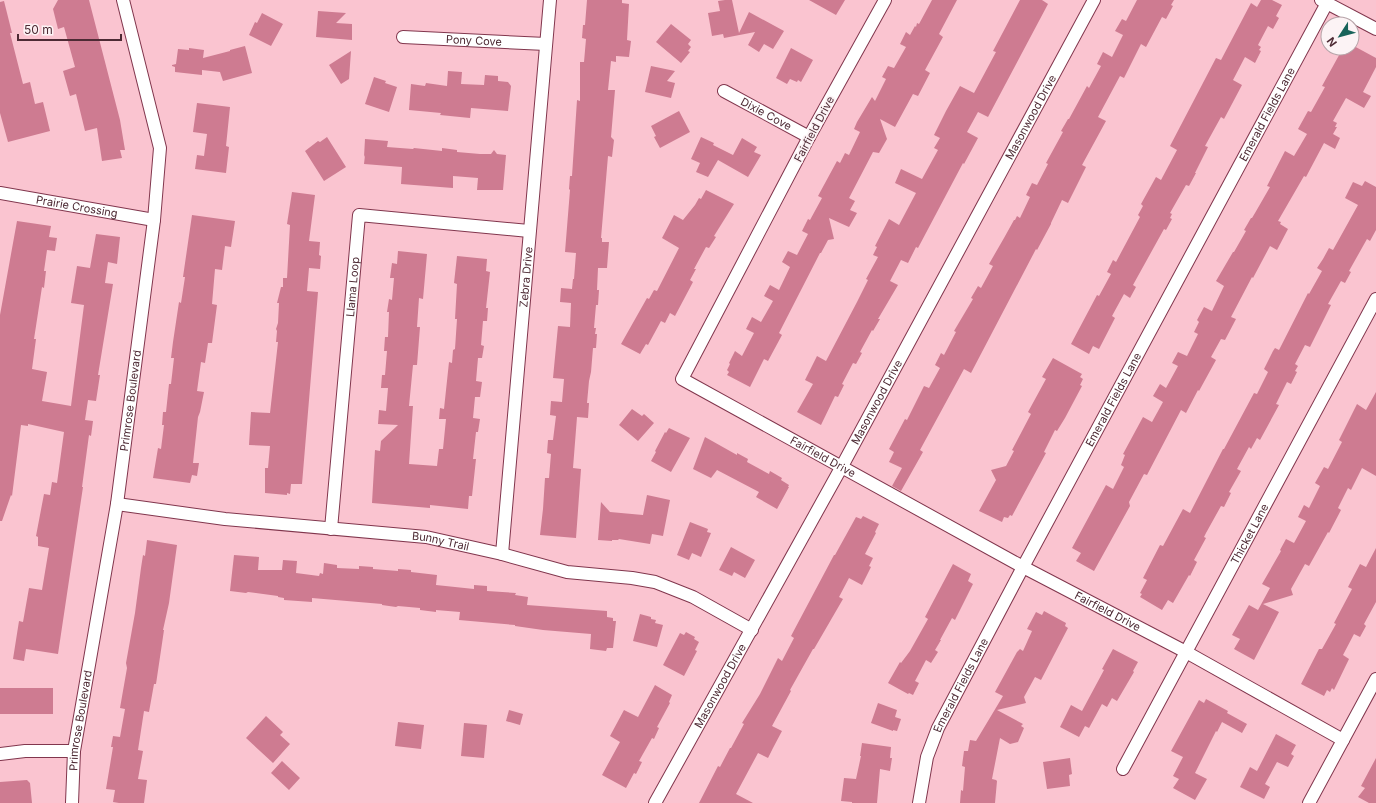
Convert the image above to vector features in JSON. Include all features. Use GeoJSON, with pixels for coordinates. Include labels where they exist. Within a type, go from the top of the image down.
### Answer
{"type":"FeatureCollection","features":[{"type":"Feature","properties":{"kind":"street","name":"Primrose Boulevard"},"geometry":{"type":"LineString","coordinates":[[72,803],[74,751],[117,504],[154,220],[160,148],[123,0]]}},
{"type":"Feature","properties":{"kind":"street","name":"Zebra Drive"},"geometry":{"type":"LineString","coordinates":[[502,554],[550,0]]}},
{"type":"Feature","properties":{"kind":"street","name":"Fairfield Drive"},"geometry":{"type":"LineString","coordinates":[[884,0],[809,137],[682,379],[1023,567],[1186,652],[1343,740]]}},
{"type":"Feature","properties":{"kind":"street","name":"Masonwood Drive"},"geometry":{"type":"LineString","coordinates":[[655,803],[841,468],[1094,0]]}},
{"type":"Feature","properties":{"kind":"street"},"geometry":{"type":"LineString","coordinates":[[1324,2],[1376,29]]}},
{"type":"Feature","properties":{"kind":"street","name":"Emerald Fields Lane"},"geometry":{"type":"LineString","coordinates":[[919,803],[927,757],[938,728],[1324,2]]}},
{"type":"Feature","properties":{"kind":"street","name":"Pony Cove"},"geometry":{"type":"LineString","coordinates":[[403,37],[546,44]]}},
{"type":"Feature","properties":{"kind":"street","name":"Dixie Cove"},"geometry":{"type":"LineString","coordinates":[[724,91],[809,137]]}},
{"type":"Feature","properties":{"kind":"street","name":"Prairie Crossing"},"geometry":{"type":"LineString","coordinates":[[0,193],[154,220]]}},
{"type":"Feature","properties":{"kind":"street","name":"Llama Loop"},"geometry":{"type":"LineString","coordinates":[[331,529],[359,215],[529,231]]}},
{"type":"Feature","properties":{"kind":"street","name":"Thicket Lane"},"geometry":{"type":"LineString","coordinates":[[1123,770],[1376,299]]}},
{"type":"Feature","properties":{"kind":"street","name":"Bunny Trail"},"geometry":{"type":"LineString","coordinates":[[117,504],[225,519],[426,537],[502,554],[568,572],[632,578],[655,582],[693,598],[752,630]]}},
{"type":"Feature","properties":{"kind":"street"},"geometry":{"type":"LineString","coordinates":[[1309,803],[1376,679]]}},
{"type":"Feature","properties":{"kind":"street"},"geometry":{"type":"LineString","coordinates":[[0,754],[25,751],[74,751]]}},
{"type":"Feature","properties":{"kind":"building"},"geometry":{"type":"Polygon","coordinates":[[[58,0],[89,0],[120,120],[125,150],[120,150],[122,158],[102,161],[97,128],[85,131],[76,94],[70,96],[63,71],[75,67],[64,27],[58,29],[53,9],[58,0]]]}},
{"type":"Feature","properties":{"kind":"building"},"geometry":{"type":"Polygon","coordinates":[[[587,0],[622,0],[622,3],[629,4],[627,40],[631,41],[629,57],[616,56],[616,62],[611,61],[608,90],[615,90],[611,137],[614,140],[612,157],[608,156],[601,238],[602,242],[609,242],[607,268],[598,268],[598,305],[596,305],[594,328],[596,328],[595,334],[597,334],[596,348],[593,348],[589,381],[587,403],[589,403],[588,418],[577,417],[573,468],[581,469],[576,538],[540,535],[545,478],[549,478],[551,454],[547,453],[548,440],[553,440],[556,416],[550,415],[551,401],[562,402],[564,379],[553,378],[558,326],[570,327],[571,303],[560,302],[561,288],[572,289],[574,279],[576,253],[565,252],[577,100],[580,101],[580,62],[584,62],[586,39],[582,38],[583,25],[585,25],[587,0]]]}},
{"type":"Feature","properties":{"kind":"building"},"geometry":{"type":"Polygon","coordinates":[[[732,0],[739,33],[749,12],[784,31],[773,49],[764,44],[759,52],[748,45],[755,32],[724,38],[723,34],[712,36],[708,13],[720,11],[718,1],[732,0]]]}},
{"type":"Feature","properties":{"kind":"building"},"geometry":{"type":"Polygon","coordinates":[[[809,0],[845,0],[836,15],[809,0]]]}},
{"type":"Feature","properties":{"kind":"building"},"geometry":{"type":"Polygon","coordinates":[[[932,0],[957,0],[939,34],[943,37],[925,70],[930,73],[918,96],[913,94],[895,127],[880,119],[887,139],[879,153],[873,152],[849,198],[855,201],[850,210],[857,213],[849,227],[829,218],[834,239],[828,240],[820,253],[779,333],[782,335],[768,361],[764,359],[750,387],[727,375],[729,372],[727,370],[730,364],[729,363],[735,351],[742,356],[754,333],[746,329],[752,317],[761,322],[773,301],[764,296],[770,285],[779,290],[790,267],[782,262],[788,251],[797,255],[808,234],[802,231],[822,198],[818,196],[837,161],[840,163],[845,153],[849,155],[860,132],[854,129],[857,122],[872,97],[875,101],[886,79],[882,77],[888,66],[894,68],[906,47],[900,44],[906,32],[910,35],[917,23],[919,24],[932,0]]]}},
{"type":"Feature","properties":{"kind":"building"},"geometry":{"type":"Polygon","coordinates":[[[1020,0],[1042,0],[1048,4],[988,117],[978,112],[967,132],[978,138],[918,248],[916,247],[908,263],[901,260],[890,281],[898,285],[860,352],[862,353],[856,364],[853,363],[842,384],[844,385],[838,397],[835,396],[821,425],[797,412],[813,384],[805,380],[817,356],[826,361],[857,302],[868,280],[866,279],[878,257],[873,255],[877,247],[875,246],[889,219],[899,225],[916,193],[895,183],[901,169],[922,179],[938,150],[934,148],[940,138],[934,135],[946,111],[960,86],[974,93],[996,52],[993,51],[1020,0]]]}},
{"type":"Feature","properties":{"kind":"building"},"geometry":{"type":"Polygon","coordinates":[[[1137,0],[1174,0],[1171,5],[1173,6],[1166,19],[1162,17],[1146,47],[1141,44],[1124,78],[1120,76],[1098,117],[1106,121],[1082,165],[1086,167],[1068,203],[1062,200],[1051,224],[1037,250],[1036,249],[971,373],[964,369],[920,450],[923,452],[901,491],[892,486],[902,468],[889,462],[894,452],[889,449],[905,419],[907,420],[924,386],[929,388],[940,368],[935,365],[941,353],[944,355],[956,332],[954,331],[973,299],[971,298],[978,286],[981,288],[993,266],[989,264],[1014,220],[1017,216],[1020,218],[1030,197],[1026,195],[1032,183],[1037,185],[1048,164],[1046,163],[1063,132],[1061,131],[1087,86],[1089,88],[1101,66],[1097,64],[1103,52],[1112,57],[1123,35],[1115,31],[1122,19],[1126,21],[1137,0]]]}},
{"type":"Feature","properties":{"kind":"building"},"geometry":{"type":"Polygon","coordinates":[[[1261,0],[1272,0],[1282,5],[1276,16],[1279,18],[1273,29],[1268,26],[1258,45],[1261,47],[1259,50],[1261,51],[1255,63],[1245,57],[1233,80],[1242,85],[1224,119],[1221,117],[1205,146],[1208,147],[1189,186],[1186,185],[1170,213],[1172,214],[1170,218],[1172,219],[1166,230],[1164,229],[1133,285],[1136,287],[1130,298],[1124,294],[1112,316],[1115,318],[1099,349],[1093,346],[1089,354],[1071,344],[1097,295],[1099,296],[1111,274],[1107,272],[1113,260],[1116,262],[1140,217],[1138,215],[1143,206],[1141,204],[1156,177],[1161,180],[1177,150],[1170,146],[1216,58],[1221,60],[1251,3],[1257,7],[1261,0]]]}},
{"type":"Feature","properties":{"kind":"building"},"geometry":{"type":"Polygon","coordinates":[[[4,1],[12,33],[10,33],[23,84],[30,82],[35,104],[43,102],[50,131],[8,142],[0,113],[0,2],[4,1]]]}},
{"type":"Feature","properties":{"kind":"building"},"geometry":{"type":"Polygon","coordinates":[[[318,11],[346,13],[336,23],[352,24],[352,40],[316,37],[318,11]]]}},
{"type":"Feature","properties":{"kind":"building"},"geometry":{"type":"Polygon","coordinates":[[[262,13],[283,24],[271,46],[249,35],[255,22],[257,23],[262,13]]]}},
{"type":"Feature","properties":{"kind":"building"},"geometry":{"type":"Polygon","coordinates":[[[671,24],[691,40],[688,44],[691,47],[688,51],[690,52],[681,63],[656,42],[671,24]]]}},
{"type":"Feature","properties":{"kind":"building"},"geometry":{"type":"Polygon","coordinates":[[[245,46],[252,73],[223,81],[220,72],[202,70],[202,75],[175,72],[175,67],[172,66],[176,64],[178,49],[189,50],[189,48],[204,50],[203,58],[245,46]]]}},
{"type":"Feature","properties":{"kind":"building"},"geometry":{"type":"Polygon","coordinates":[[[791,48],[813,60],[801,82],[790,79],[787,84],[776,78],[791,48]]]}},
{"type":"Feature","properties":{"kind":"building"},"geometry":{"type":"Polygon","coordinates":[[[1360,49],[1376,58],[1376,67],[1363,92],[1371,96],[1364,108],[1346,98],[1333,121],[1337,123],[1335,127],[1337,127],[1333,134],[1340,138],[1335,149],[1324,143],[1306,177],[1304,176],[1278,221],[1288,229],[1277,250],[1270,246],[1253,278],[1252,277],[1231,317],[1236,319],[1225,340],[1221,339],[1211,357],[1216,360],[1186,413],[1181,410],[1147,475],[1144,474],[1129,502],[1130,506],[1094,571],[1076,561],[1081,553],[1072,548],[1106,485],[1113,489],[1124,467],[1121,465],[1125,455],[1123,454],[1143,417],[1152,422],[1163,402],[1153,396],[1160,384],[1166,388],[1178,366],[1172,363],[1178,352],[1187,356],[1198,334],[1194,332],[1199,322],[1197,320],[1204,307],[1212,311],[1224,286],[1216,281],[1270,187],[1267,186],[1285,151],[1294,156],[1307,134],[1298,129],[1308,111],[1311,112],[1325,87],[1322,86],[1339,56],[1360,56],[1360,49]]]}},
{"type":"Feature","properties":{"kind":"building"},"geometry":{"type":"Polygon","coordinates":[[[351,51],[349,79],[341,84],[329,65],[351,51]]]}},
{"type":"Feature","properties":{"kind":"building"},"geometry":{"type":"Polygon","coordinates":[[[651,66],[675,71],[667,81],[675,83],[671,98],[645,92],[651,66]]]}},
{"type":"Feature","properties":{"kind":"building"},"geometry":{"type":"Polygon","coordinates":[[[448,71],[462,72],[461,84],[484,85],[485,75],[498,76],[498,81],[508,82],[511,86],[508,111],[471,108],[470,118],[409,110],[411,84],[425,86],[426,83],[447,86],[448,71]]]}},
{"type":"Feature","properties":{"kind":"building"},"geometry":{"type":"Polygon","coordinates":[[[374,77],[397,87],[389,112],[365,104],[374,77]]]}},
{"type":"Feature","properties":{"kind":"building"},"geometry":{"type":"Polygon","coordinates":[[[197,103],[230,107],[226,146],[229,147],[226,173],[195,169],[197,155],[204,156],[207,134],[193,132],[197,103]]]}},
{"type":"Feature","properties":{"kind":"building"},"geometry":{"type":"Polygon","coordinates":[[[679,111],[690,132],[660,148],[654,137],[656,136],[651,126],[679,111]]]}},
{"type":"Feature","properties":{"kind":"building"},"geometry":{"type":"Polygon","coordinates":[[[327,137],[346,167],[324,181],[305,151],[318,141],[320,142],[327,137]]]}},
{"type":"Feature","properties":{"kind":"building"},"geometry":{"type":"Polygon","coordinates":[[[701,137],[733,155],[742,138],[757,147],[754,152],[761,155],[748,177],[718,160],[708,177],[696,172],[700,163],[691,159],[701,137]]]}},
{"type":"Feature","properties":{"kind":"building"},"geometry":{"type":"Polygon","coordinates":[[[365,139],[388,141],[387,147],[442,151],[442,148],[457,150],[457,152],[480,154],[491,154],[494,150],[497,154],[506,155],[503,190],[477,190],[478,178],[453,176],[453,188],[401,184],[402,167],[364,164],[365,139]]]}},
{"type":"Feature","properties":{"kind":"building"},"geometry":{"type":"Polygon","coordinates":[[[1365,181],[1376,187],[1376,230],[1370,241],[1367,239],[1349,271],[1351,272],[1345,283],[1341,281],[1328,304],[1331,305],[1310,347],[1305,345],[1295,364],[1298,366],[1295,371],[1297,372],[1291,384],[1287,382],[1276,404],[1279,405],[1260,440],[1257,438],[1251,449],[1249,447],[1237,469],[1241,471],[1229,492],[1231,493],[1224,507],[1221,506],[1204,537],[1206,538],[1194,560],[1197,562],[1190,576],[1189,575],[1173,603],[1168,600],[1162,610],[1140,597],[1142,594],[1140,593],[1147,580],[1143,578],[1160,545],[1163,546],[1183,509],[1190,513],[1254,393],[1257,394],[1268,372],[1264,369],[1273,351],[1275,348],[1279,350],[1308,293],[1309,294],[1322,271],[1317,268],[1329,248],[1333,250],[1358,205],[1345,198],[1353,182],[1362,186],[1365,181]]]}},
{"type":"Feature","properties":{"kind":"building"},"geometry":{"type":"Polygon","coordinates":[[[706,190],[734,204],[714,236],[716,237],[709,248],[706,247],[694,269],[696,269],[690,280],[693,282],[675,316],[670,313],[665,323],[661,321],[648,345],[646,344],[640,354],[621,344],[647,298],[649,299],[654,290],[657,291],[679,248],[662,238],[674,215],[683,220],[699,198],[701,199],[706,190]]]}},
{"type":"Feature","properties":{"kind":"building"},"geometry":{"type":"Polygon","coordinates":[[[292,192],[315,195],[309,241],[320,242],[319,255],[321,256],[320,269],[309,268],[307,291],[318,292],[302,484],[291,484],[290,494],[287,493],[287,495],[265,493],[265,468],[268,468],[270,446],[249,445],[251,412],[270,413],[278,342],[276,342],[276,329],[278,323],[279,303],[277,303],[281,287],[283,287],[283,278],[287,278],[290,225],[287,224],[292,192]]]}},
{"type":"Feature","properties":{"kind":"building"},"geometry":{"type":"Polygon","coordinates":[[[192,215],[235,221],[231,247],[225,246],[222,270],[215,269],[212,304],[217,305],[212,343],[208,343],[205,363],[201,362],[197,391],[204,392],[198,417],[193,463],[199,463],[197,476],[192,475],[190,483],[153,478],[158,448],[161,449],[164,425],[162,425],[163,412],[166,412],[169,384],[171,384],[174,358],[171,358],[179,302],[181,303],[185,277],[183,277],[192,215]]]}},
{"type":"Feature","properties":{"kind":"building"},"geometry":{"type":"Polygon","coordinates":[[[17,221],[51,226],[49,237],[57,238],[55,251],[47,250],[44,271],[46,271],[44,288],[42,287],[34,339],[36,339],[32,369],[47,372],[42,401],[71,406],[84,305],[71,303],[77,266],[90,268],[96,234],[120,237],[117,264],[108,262],[105,283],[113,284],[98,375],[100,375],[96,401],[88,400],[85,420],[93,421],[91,436],[89,435],[83,487],[58,654],[26,649],[24,661],[13,659],[19,621],[23,622],[29,588],[42,590],[49,548],[38,546],[38,537],[36,536],[44,494],[50,495],[52,482],[57,483],[64,432],[28,424],[28,426],[21,425],[12,496],[11,495],[2,521],[0,521],[0,315],[17,221]]]}},
{"type":"Feature","properties":{"kind":"building"},"geometry":{"type":"Polygon","coordinates":[[[398,251],[427,254],[423,299],[419,298],[417,327],[420,327],[417,365],[413,365],[409,406],[413,406],[409,464],[437,466],[439,449],[443,449],[446,419],[439,419],[440,408],[444,409],[449,362],[452,363],[453,350],[455,349],[457,284],[454,283],[457,256],[487,259],[486,271],[490,272],[486,308],[488,308],[487,321],[483,321],[481,345],[484,346],[482,358],[478,358],[476,381],[482,382],[480,397],[475,397],[473,418],[480,419],[478,432],[476,432],[473,459],[476,459],[472,496],[469,496],[468,509],[430,505],[430,508],[372,503],[375,450],[380,451],[381,441],[398,425],[378,424],[379,410],[386,411],[388,388],[381,388],[382,375],[385,375],[387,351],[384,351],[385,337],[388,337],[389,312],[387,312],[389,299],[392,300],[394,278],[390,278],[392,263],[397,264],[398,251]]]}},
{"type":"Feature","properties":{"kind":"building"},"geometry":{"type":"Polygon","coordinates":[[[1053,358],[1082,374],[1080,377],[1083,379],[1080,385],[1082,386],[1065,418],[1057,431],[1055,430],[1044,452],[1046,453],[1012,516],[1010,515],[1008,518],[1004,517],[1002,522],[979,511],[996,480],[991,470],[1006,466],[1014,451],[1012,450],[1031,414],[1028,412],[1046,379],[1042,377],[1053,358]]]}},
{"type":"Feature","properties":{"kind":"building"},"geometry":{"type":"Polygon","coordinates":[[[1376,392],[1376,476],[1362,468],[1351,490],[1348,488],[1338,508],[1341,510],[1329,533],[1328,532],[1309,566],[1305,564],[1291,589],[1293,595],[1263,604],[1279,612],[1254,660],[1234,649],[1240,639],[1232,635],[1249,605],[1258,610],[1270,588],[1262,584],[1281,551],[1280,550],[1286,539],[1294,543],[1306,521],[1298,517],[1304,505],[1309,508],[1320,486],[1315,483],[1324,467],[1328,469],[1342,442],[1339,440],[1357,404],[1366,410],[1376,392]]]}},
{"type":"Feature","properties":{"kind":"building"},"geometry":{"type":"Polygon","coordinates":[[[632,409],[642,416],[644,414],[654,423],[638,441],[619,425],[632,409]]]}},
{"type":"Feature","properties":{"kind":"building"},"geometry":{"type":"Polygon","coordinates":[[[669,428],[690,438],[671,472],[651,461],[665,432],[666,433],[669,428]]]}},
{"type":"Feature","properties":{"kind":"building"},"geometry":{"type":"Polygon","coordinates":[[[705,437],[737,455],[737,453],[748,459],[747,462],[769,474],[770,471],[782,478],[781,480],[789,485],[777,509],[756,497],[759,492],[717,470],[711,478],[693,469],[705,437]]]}},
{"type":"Feature","properties":{"kind":"building"},"geometry":{"type":"Polygon","coordinates":[[[647,495],[670,500],[663,536],[652,534],[650,544],[619,539],[612,541],[598,540],[601,502],[610,512],[643,515],[647,495]]]}},
{"type":"Feature","properties":{"kind":"building"},"geometry":{"type":"Polygon","coordinates":[[[863,516],[879,524],[865,554],[873,558],[869,566],[871,567],[862,585],[849,578],[839,597],[843,599],[790,690],[791,691],[772,726],[782,731],[768,758],[758,753],[736,794],[753,803],[699,803],[718,766],[720,767],[731,748],[744,724],[742,723],[760,694],[778,658],[782,661],[794,638],[791,636],[834,555],[856,517],[861,519],[863,516]]]}},
{"type":"Feature","properties":{"kind":"building"},"geometry":{"type":"Polygon","coordinates":[[[690,522],[708,529],[707,532],[711,533],[701,557],[692,553],[689,560],[677,555],[690,522]]]}},
{"type":"Feature","properties":{"kind":"building"},"geometry":{"type":"Polygon","coordinates":[[[147,540],[177,545],[156,684],[154,684],[149,712],[144,711],[138,750],[143,751],[138,779],[147,780],[144,803],[119,803],[113,802],[115,790],[106,789],[113,747],[111,747],[113,736],[120,737],[125,709],[120,708],[143,555],[145,556],[147,540]]]}},
{"type":"Feature","properties":{"kind":"building"},"geometry":{"type":"Polygon","coordinates":[[[731,547],[755,560],[745,578],[734,572],[732,576],[719,570],[731,547]]]}},
{"type":"Feature","properties":{"kind":"building"},"geometry":{"type":"Polygon","coordinates":[[[1376,548],[1376,602],[1364,624],[1366,626],[1360,637],[1354,634],[1343,655],[1349,659],[1334,690],[1332,688],[1330,692],[1327,690],[1324,696],[1301,684],[1319,649],[1322,649],[1336,624],[1334,623],[1352,589],[1348,587],[1360,564],[1366,567],[1376,548]]]}},
{"type":"Feature","properties":{"kind":"building"},"geometry":{"type":"Polygon","coordinates":[[[234,555],[259,557],[258,570],[282,570],[283,560],[297,561],[296,573],[319,576],[320,573],[323,574],[324,563],[337,565],[337,568],[359,569],[359,566],[398,571],[398,569],[411,570],[411,572],[437,575],[436,585],[474,589],[474,585],[487,586],[487,591],[516,593],[515,595],[528,597],[527,605],[607,611],[607,617],[613,618],[613,621],[616,621],[613,648],[607,648],[606,651],[590,649],[591,634],[459,620],[460,612],[436,610],[436,612],[420,610],[420,608],[396,607],[382,604],[312,598],[312,602],[284,600],[284,598],[278,596],[230,591],[234,555]]]}},
{"type":"Feature","properties":{"kind":"building"},"geometry":{"type":"Polygon","coordinates":[[[953,564],[971,574],[968,581],[973,584],[955,620],[952,618],[940,640],[935,650],[938,652],[931,663],[926,660],[915,681],[919,683],[913,695],[908,694],[888,683],[900,662],[901,663],[910,651],[928,619],[925,617],[953,564]]]}},
{"type":"Feature","properties":{"kind":"building"},"geometry":{"type":"Polygon","coordinates":[[[1044,611],[1066,623],[1065,626],[1068,628],[1041,680],[1035,677],[1024,697],[1026,703],[997,710],[1023,724],[1021,726],[1024,728],[1018,742],[1010,744],[1000,738],[992,779],[997,781],[995,803],[960,803],[961,790],[963,791],[965,767],[962,766],[964,751],[968,751],[970,740],[976,741],[1003,696],[995,692],[1017,652],[1020,649],[1023,651],[1032,631],[1027,629],[1036,612],[1042,615],[1044,611]]]}},
{"type":"Feature","properties":{"kind":"building"},"geometry":{"type":"Polygon","coordinates":[[[640,614],[651,617],[651,619],[656,620],[655,623],[663,625],[657,647],[633,641],[640,614]]]}},
{"type":"Feature","properties":{"kind":"building"},"geometry":{"type":"Polygon","coordinates":[[[686,632],[695,637],[694,639],[699,642],[695,650],[697,651],[684,676],[663,665],[680,633],[684,635],[686,632]]]}},
{"type":"Feature","properties":{"kind":"building"},"geometry":{"type":"Polygon","coordinates":[[[1113,649],[1138,662],[1133,671],[1134,672],[1117,701],[1112,698],[1107,707],[1102,704],[1089,728],[1085,726],[1079,737],[1060,727],[1071,705],[1082,711],[1104,670],[1102,669],[1113,649]]]}},
{"type":"Feature","properties":{"kind":"building"},"geometry":{"type":"Polygon","coordinates":[[[655,685],[672,695],[669,702],[670,703],[657,727],[659,728],[654,739],[652,738],[639,761],[642,762],[636,774],[634,773],[626,788],[602,775],[620,742],[610,736],[624,710],[638,717],[655,685]]]}},
{"type":"Feature","properties":{"kind":"building"},"geometry":{"type":"Polygon","coordinates":[[[0,688],[53,688],[53,714],[0,714],[0,688]]]}},
{"type":"Feature","properties":{"kind":"building"},"geometry":{"type":"Polygon","coordinates":[[[1206,699],[1228,711],[1227,713],[1247,724],[1242,733],[1222,722],[1195,773],[1207,779],[1195,800],[1173,788],[1179,779],[1173,776],[1183,757],[1171,751],[1199,700],[1204,703],[1206,699]]]}},
{"type":"Feature","properties":{"kind":"building"},"geometry":{"type":"Polygon","coordinates":[[[878,703],[897,710],[895,717],[901,719],[897,731],[871,723],[878,703]]]}},
{"type":"Feature","properties":{"kind":"building"},"geometry":{"type":"Polygon","coordinates":[[[509,710],[523,714],[520,725],[506,721],[509,710]]]}},
{"type":"Feature","properties":{"kind":"building"},"geometry":{"type":"Polygon","coordinates":[[[266,716],[283,732],[280,735],[290,744],[273,763],[246,738],[266,716]]]}},
{"type":"Feature","properties":{"kind":"building"},"geometry":{"type":"Polygon","coordinates":[[[398,722],[424,725],[421,749],[395,746],[398,722]]]}},
{"type":"Feature","properties":{"kind":"building"},"geometry":{"type":"Polygon","coordinates":[[[464,723],[487,725],[484,758],[461,756],[464,723]]]}},
{"type":"Feature","properties":{"kind":"building"},"geometry":{"type":"Polygon","coordinates":[[[1276,734],[1296,745],[1291,754],[1294,756],[1288,767],[1277,762],[1265,784],[1270,787],[1264,799],[1240,787],[1250,767],[1257,771],[1276,734]]]}},
{"type":"Feature","properties":{"kind":"building"},"geometry":{"type":"Polygon","coordinates":[[[862,743],[891,747],[890,758],[892,758],[890,771],[880,769],[877,803],[852,803],[841,801],[844,778],[856,779],[862,743]]]}},
{"type":"Feature","properties":{"kind":"building"},"geometry":{"type":"Polygon","coordinates":[[[1070,758],[1072,774],[1069,775],[1070,786],[1047,789],[1043,762],[1070,758]]]}},
{"type":"Feature","properties":{"kind":"building"},"geometry":{"type":"Polygon","coordinates":[[[1376,758],[1376,803],[1369,803],[1358,797],[1365,788],[1361,786],[1376,758]]]}},
{"type":"Feature","properties":{"kind":"building"},"geometry":{"type":"Polygon","coordinates":[[[282,761],[300,778],[289,790],[271,773],[282,761]]]}},
{"type":"Feature","properties":{"kind":"building"},"geometry":{"type":"Polygon","coordinates":[[[27,780],[30,783],[32,803],[0,803],[0,782],[27,780]]]}}]}
